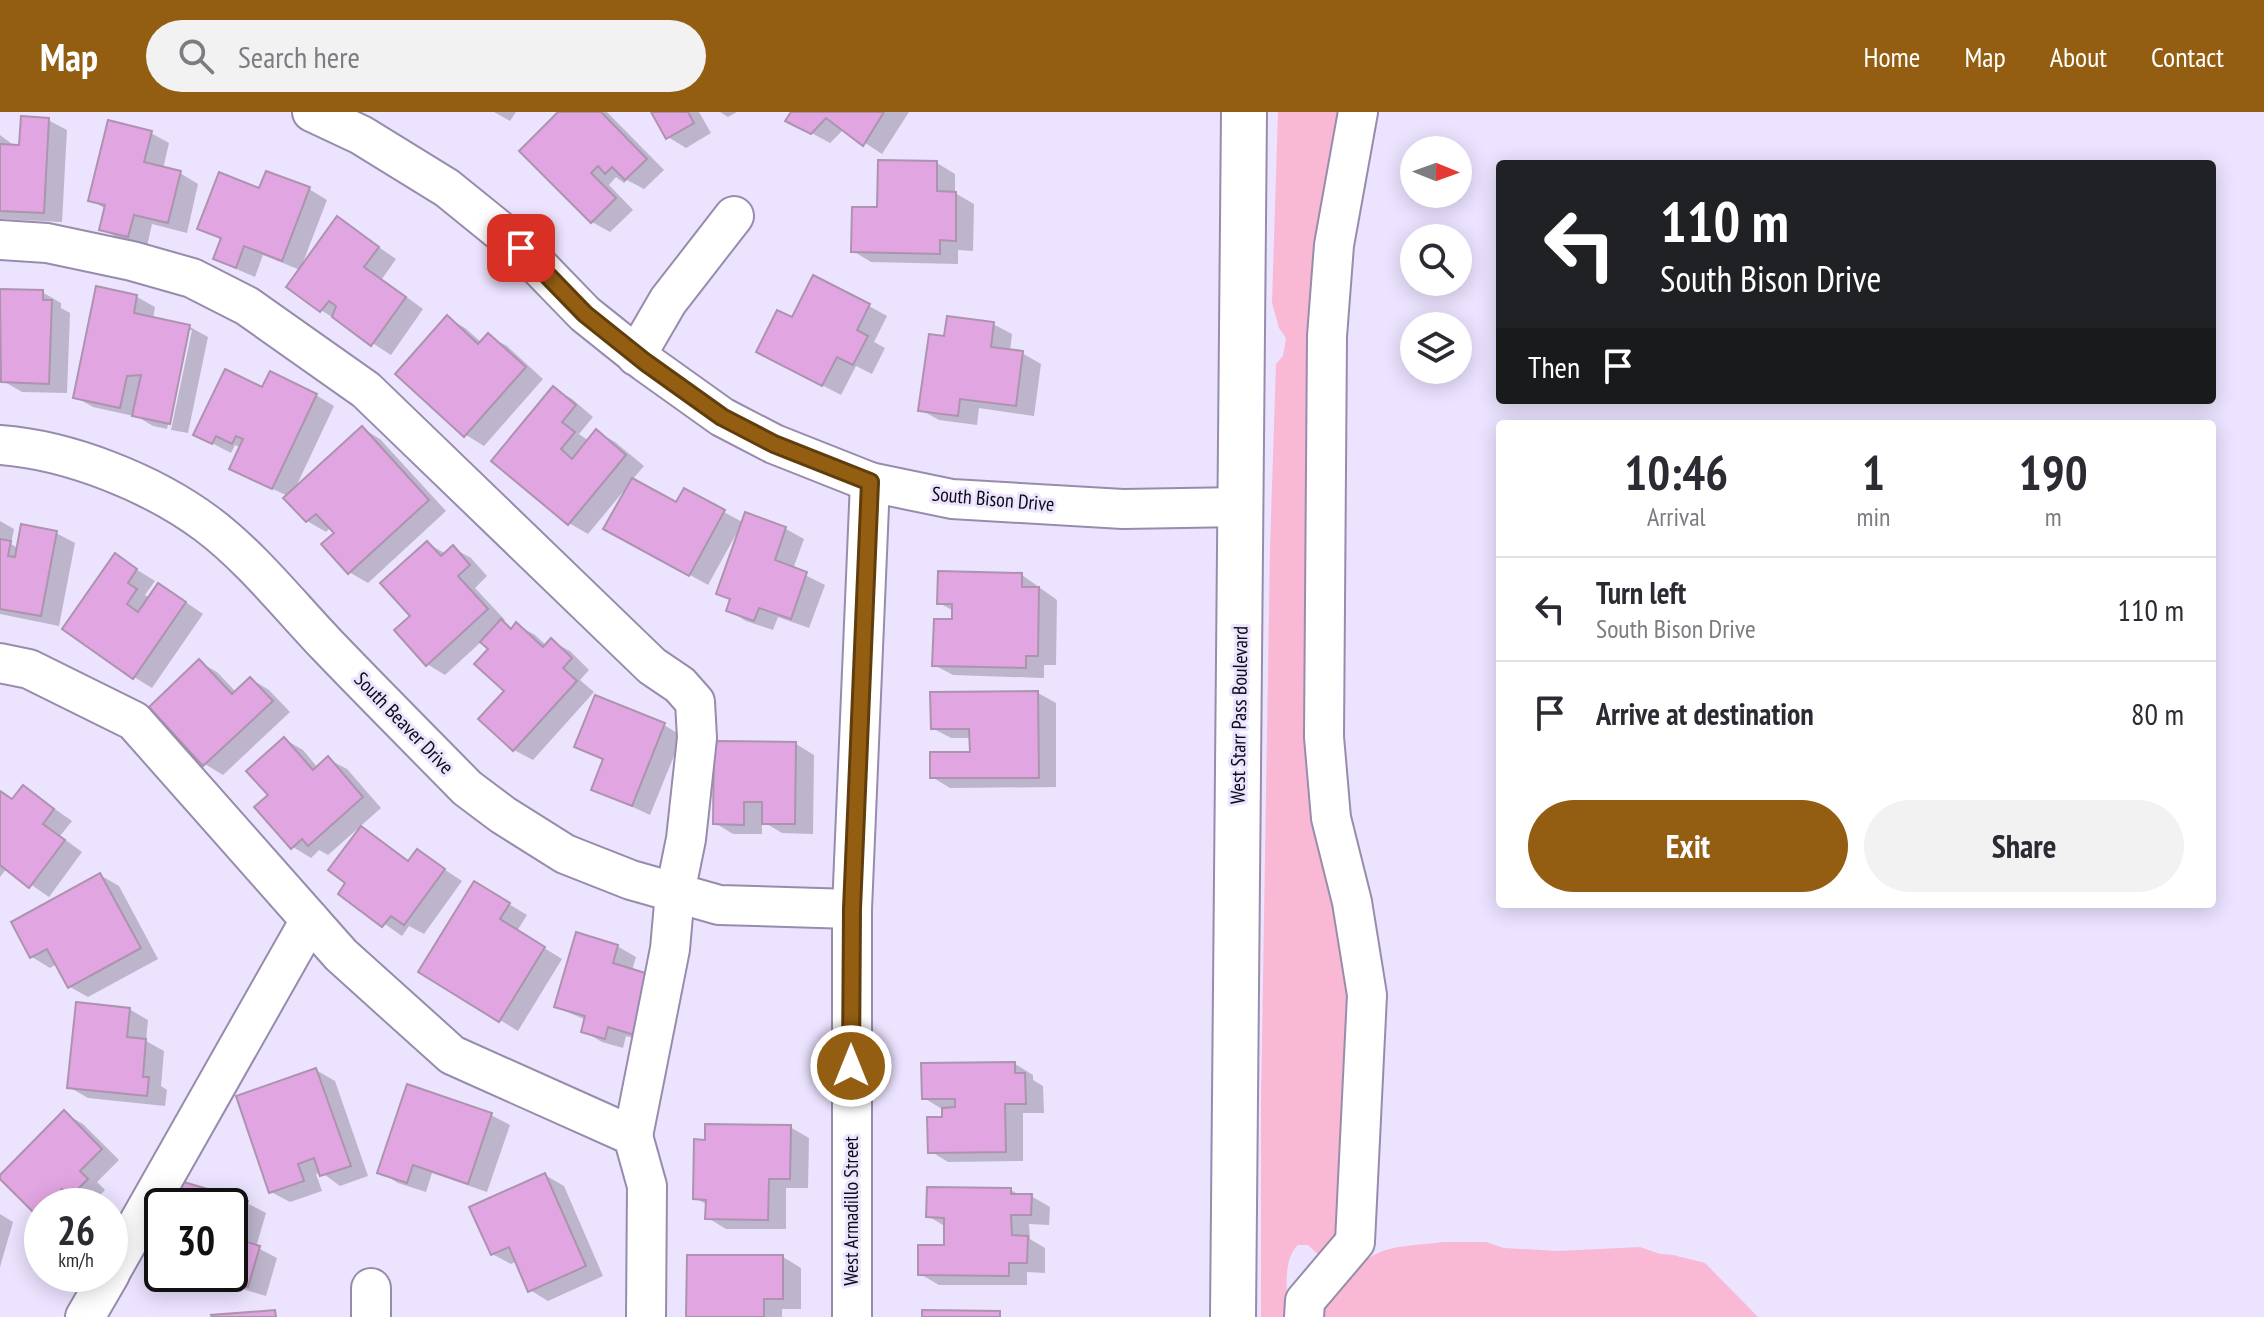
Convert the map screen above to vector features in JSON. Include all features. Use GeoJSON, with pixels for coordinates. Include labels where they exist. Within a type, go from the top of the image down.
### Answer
{"type":"FeatureCollection","features":[{"type":"Feature","properties":{"kind":"main road","name":"West Starr Pass Boulevard"},"geometry":{"type":"LineString","coordinates":[[1233,1317],[1244,112]]}},
{"type":"Feature","properties":{"kind":"street","name":"South Bison Drive"},"geometry":{"type":"LineString","coordinates":[[312,112],[361,135],[447,188],[521,248],[585,314],[636,356],[722,417],[774,444],[870,482],[952,499],[1123,509],[1241,507]]}},
{"type":"Feature","properties":{"kind":"street"},"geometry":{"type":"LineString","coordinates":[[1304,1317],[1305,1301],[1355,1242],[1367,995],[1352,902],[1331,818],[1324,737],[1327,336],[1334,245],[1358,112]]}},
{"type":"Feature","properties":{"kind":"street"},"geometry":{"type":"LineString","coordinates":[[636,356],[668,301],[734,216]]}},
{"type":"Feature","properties":{"kind":"street"},"geometry":{"type":"LineString","coordinates":[[0,240],[47,243],[132,261],[192,278],[247,306],[366,390],[652,666],[680,685],[695,702],[697,738],[686,839],[675,893],[670,949],[633,1136],[647,1186],[646,1317]]}},
{"type":"Feature","properties":{"kind":"street","name":"South Beaver Drive"},"geometry":{"type":"LineString","coordinates":[[0,445],[48,453],[100,468],[159,494],[207,524],[247,559],[467,788],[565,854],[631,880],[719,905],[852,909]]}},
{"type":"Feature","properties":{"kind":"street","name":"West Armadillo Street"},"geometry":{"type":"LineString","coordinates":[[852,1317],[852,909],[870,482]]}},
{"type":"Feature","properties":{"kind":"street"},"geometry":{"type":"LineString","coordinates":[[0,663],[29,669],[134,721],[341,955],[452,1055],[633,1136]]}},
{"type":"Feature","properties":{"kind":"street"},"geometry":{"type":"LineString","coordinates":[[128,1242],[310,920]]}},
{"type":"Feature","properties":{"kind":"street"},"geometry":{"type":"LineString","coordinates":[[85,1317],[100,1292]]}},
{"type":"Feature","properties":{"kind":"shaded area"},"geometry":{"type":"Polygon","coordinates":[[[1278,112],[1350,112],[1344,138],[1342,928],[1350,978],[1338,1229],[1333,1245],[1320,1256],[1308,1245],[1298,1245],[1293,1252],[1287,1269],[1288,1317],[1261,1317],[1261,1103],[1270,548],[1276,364],[1283,356],[1286,338],[1279,328],[1272,303],[1278,112]]]}},
{"type":"Feature","properties":{"kind":"shaded area"},"geometry":{"type":"Polygon","coordinates":[[[1443,1242],[1486,1242],[1504,1248],[1558,1251],[1640,1247],[1705,1263],[1758,1317],[1322,1317],[1342,1284],[1375,1254],[1398,1247],[1443,1242]]]}},
{"type":"Feature","properties":{"kind":"building"},"geometry":{"type":"Polygon","coordinates":[[[558,112],[601,112],[647,159],[625,180],[612,167],[605,174],[598,166],[591,173],[616,198],[591,223],[519,151],[558,112]]]}},
{"type":"Feature","properties":{"kind":"building"},"geometry":{"type":"Polygon","coordinates":[[[651,112],[688,112],[694,123],[666,139],[651,112]]]}},
{"type":"Feature","properties":{"kind":"building"},"geometry":{"type":"Polygon","coordinates":[[[791,112],[884,112],[863,146],[826,118],[811,134],[785,121],[791,112]]]}},
{"type":"Feature","properties":{"kind":"building"},"geometry":{"type":"Polygon","coordinates":[[[21,116],[49,118],[44,213],[0,211],[0,144],[19,145],[21,116]]]}},
{"type":"Feature","properties":{"kind":"building"},"geometry":{"type":"Polygon","coordinates":[[[108,120],[152,131],[144,162],[181,171],[168,223],[134,215],[128,237],[99,230],[105,205],[88,201],[108,120]]]}},
{"type":"Feature","properties":{"kind":"building"},"geometry":{"type":"Polygon","coordinates":[[[878,160],[937,161],[937,191],[956,192],[956,241],[940,240],[940,254],[851,252],[852,207],[877,207],[878,160]]]}},
{"type":"Feature","properties":{"kind":"building"},"geometry":{"type":"Polygon","coordinates":[[[266,171],[310,187],[282,261],[244,246],[236,268],[213,259],[221,238],[197,229],[219,172],[259,188],[266,171]]]}},
{"type":"Feature","properties":{"kind":"building"},"geometry":{"type":"Polygon","coordinates":[[[337,216],[379,247],[364,267],[406,297],[371,346],[332,317],[336,306],[329,301],[320,312],[286,287],[337,216]]]}},
{"type":"Feature","properties":{"kind":"building"},"geometry":{"type":"Polygon","coordinates":[[[813,275],[870,304],[857,330],[868,336],[853,365],[837,357],[822,386],[756,352],[777,310],[792,317],[813,275]]]}},
{"type":"Feature","properties":{"kind":"building"},"geometry":{"type":"Polygon","coordinates":[[[96,286],[137,295],[134,313],[190,325],[170,424],[132,416],[141,375],[127,376],[120,408],[73,398],[96,286]]]}},
{"type":"Feature","properties":{"kind":"building"},"geometry":{"type":"Polygon","coordinates":[[[0,289],[43,290],[43,300],[52,300],[49,384],[1,382],[0,289]]]}},
{"type":"Feature","properties":{"kind":"building"},"geometry":{"type":"Polygon","coordinates":[[[447,315],[478,344],[488,333],[526,367],[464,437],[395,374],[447,315]]]}},
{"type":"Feature","properties":{"kind":"building"},"geometry":{"type":"Polygon","coordinates":[[[947,316],[994,322],[991,347],[1023,351],[1016,406],[960,399],[958,416],[918,411],[929,334],[944,336],[947,316]]]}},
{"type":"Feature","properties":{"kind":"building"},"geometry":{"type":"Polygon","coordinates":[[[225,369],[262,387],[270,371],[317,394],[272,489],[229,469],[243,439],[236,436],[232,444],[216,436],[212,444],[193,435],[225,369]]]}},
{"type":"Feature","properties":{"kind":"building"},"geometry":{"type":"Polygon","coordinates":[[[553,386],[576,405],[562,422],[575,432],[561,449],[572,459],[596,429],[626,455],[568,525],[491,461],[553,386]]]}},
{"type":"Feature","properties":{"kind":"building"},"geometry":{"type":"Polygon","coordinates":[[[362,426],[429,500],[348,574],[321,544],[334,533],[316,514],[306,522],[283,498],[362,426]]]}},
{"type":"Feature","properties":{"kind":"building"},"geometry":{"type":"Polygon","coordinates":[[[632,478],[676,502],[684,488],[725,510],[689,576],[603,529],[632,478]]]}},
{"type":"Feature","properties":{"kind":"building"},"geometry":{"type":"Polygon","coordinates":[[[745,512],[786,527],[775,560],[807,572],[791,619],[759,608],[754,621],[726,611],[730,599],[716,594],[745,512]]]}},
{"type":"Feature","properties":{"kind":"building"},"geometry":{"type":"Polygon","coordinates":[[[21,524],[57,531],[41,616],[0,609],[0,539],[11,541],[8,556],[15,557],[21,524]]]}},
{"type":"Feature","properties":{"kind":"building"},"geometry":{"type":"Polygon","coordinates":[[[427,541],[441,556],[453,545],[470,565],[458,576],[488,609],[426,666],[394,630],[410,616],[380,583],[427,541]]]}},
{"type":"Feature","properties":{"kind":"building"},"geometry":{"type":"Polygon","coordinates":[[[115,553],[137,569],[128,583],[137,589],[127,604],[138,612],[158,583],[186,602],[133,679],[62,629],[115,553]]]}},
{"type":"Feature","properties":{"kind":"building"},"geometry":{"type":"Polygon","coordinates":[[[938,571],[1022,573],[1022,587],[1039,587],[1038,656],[1026,656],[1026,668],[932,666],[934,619],[952,619],[952,604],[937,604],[938,571]]]}},
{"type":"Feature","properties":{"kind":"building"},"geometry":{"type":"Polygon","coordinates":[[[501,619],[511,629],[516,622],[543,647],[551,638],[572,658],[563,668],[577,681],[513,751],[478,719],[504,691],[474,664],[488,649],[480,642],[501,619]]]}},
{"type":"Feature","properties":{"kind":"building"},"geometry":{"type":"Polygon","coordinates":[[[199,659],[232,694],[250,677],[273,701],[203,766],[149,707],[199,659]]]}},
{"type":"Feature","properties":{"kind":"building"},"geometry":{"type":"Polygon","coordinates":[[[1038,691],[1039,778],[930,778],[930,752],[970,752],[969,729],[931,729],[930,692],[1038,691]]]}},
{"type":"Feature","properties":{"kind":"building"},"geometry":{"type":"Polygon","coordinates":[[[595,695],[665,723],[632,806],[591,790],[603,759],[574,747],[595,695]]]}},
{"type":"Feature","properties":{"kind":"building"},"geometry":{"type":"Polygon","coordinates":[[[284,737],[313,770],[328,756],[363,797],[308,846],[302,839],[291,849],[254,807],[268,795],[246,771],[284,737]]]}},
{"type":"Feature","properties":{"kind":"building"},"geometry":{"type":"Polygon","coordinates":[[[714,741],[796,742],[795,824],[762,824],[762,802],[744,802],[744,825],[713,824],[714,741]]]}},
{"type":"Feature","properties":{"kind":"building"},"geometry":{"type":"Polygon","coordinates":[[[23,785],[54,809],[43,824],[65,840],[29,888],[0,865],[0,791],[12,799],[23,785]]]}},
{"type":"Feature","properties":{"kind":"building"},"geometry":{"type":"Polygon","coordinates":[[[361,826],[408,861],[417,849],[445,869],[404,925],[391,916],[382,927],[338,894],[345,883],[328,870],[361,826]]]}},
{"type":"Feature","properties":{"kind":"building"},"geometry":{"type":"Polygon","coordinates":[[[100,873],[141,948],[68,988],[47,949],[30,958],[11,922],[100,873]]]}},
{"type":"Feature","properties":{"kind":"building"},"geometry":{"type":"Polygon","coordinates":[[[474,881],[510,903],[500,919],[545,947],[499,1022],[418,972],[474,881]]]}},
{"type":"Feature","properties":{"kind":"building"},"geometry":{"type":"Polygon","coordinates":[[[576,932],[618,945],[613,963],[655,976],[638,1036],[608,1027],[605,1039],[581,1032],[585,1016],[554,1007],[576,932]]]}},
{"type":"Feature","properties":{"kind":"building"},"geometry":{"type":"Polygon","coordinates":[[[76,1002],[130,1008],[127,1037],[146,1039],[143,1077],[149,1077],[147,1096],[67,1088],[76,1002]]]}},
{"type":"Feature","properties":{"kind":"building"},"geometry":{"type":"Polygon","coordinates":[[[1015,1062],[1015,1073],[1025,1073],[1026,1104],[1005,1104],[1006,1152],[928,1153],[927,1117],[942,1117],[942,1108],[955,1107],[955,1099],[922,1099],[921,1063],[1015,1062]]]}},
{"type":"Feature","properties":{"kind":"building"},"geometry":{"type":"Polygon","coordinates":[[[316,1068],[351,1166],[320,1176],[314,1158],[298,1164],[304,1181],[269,1193],[236,1096],[316,1068]]]}},
{"type":"Feature","properties":{"kind":"building"},"geometry":{"type":"Polygon","coordinates":[[[407,1084],[492,1113],[468,1184],[413,1165],[407,1183],[377,1173],[407,1084]]]}},
{"type":"Feature","properties":{"kind":"building"},"geometry":{"type":"Polygon","coordinates":[[[64,1110],[102,1149],[80,1171],[88,1179],[79,1188],[24,1188],[24,1203],[0,1179],[0,1175],[64,1110]]]}},
{"type":"Feature","properties":{"kind":"building"},"geometry":{"type":"Polygon","coordinates":[[[705,1124],[791,1125],[790,1179],[769,1179],[768,1220],[705,1219],[706,1200],[693,1199],[694,1139],[705,1140],[705,1124]]]}},
{"type":"Feature","properties":{"kind":"building"},"geometry":{"type":"Polygon","coordinates":[[[545,1173],[586,1266],[528,1292],[509,1247],[491,1255],[469,1207],[545,1173]]]}},
{"type":"Feature","properties":{"kind":"building"},"geometry":{"type":"Polygon","coordinates":[[[177,1180],[204,1188],[175,1188],[177,1180]]]}},
{"type":"Feature","properties":{"kind":"building"},"geometry":{"type":"Polygon","coordinates":[[[927,1187],[1011,1188],[1011,1194],[1032,1194],[1031,1215],[1011,1215],[1012,1235],[1028,1236],[1027,1263],[1009,1263],[1009,1276],[918,1275],[918,1245],[944,1245],[944,1218],[926,1217],[927,1187]]]}},
{"type":"Feature","properties":{"kind":"building"},"geometry":{"type":"Polygon","coordinates":[[[248,1242],[260,1246],[248,1287],[248,1242]]]}},
{"type":"Feature","properties":{"kind":"building"},"geometry":{"type":"Polygon","coordinates":[[[687,1255],[783,1255],[783,1299],[764,1299],[764,1317],[686,1317],[687,1255]]]}},
{"type":"Feature","properties":{"kind":"building"},"geometry":{"type":"Polygon","coordinates":[[[275,1310],[276,1317],[211,1315],[275,1310]]]}},
{"type":"Feature","properties":{"kind":"building"},"geometry":{"type":"Polygon","coordinates":[[[922,1310],[1000,1311],[1000,1317],[922,1317],[922,1310]]]}},
{"type":"Feature","properties":{"kind":"route"},"geometry":{"type":"LineString","coordinates":[[521,248],[585,314],[722,417],[774,444],[870,482],[852,909],[851,1066]]}}]}
